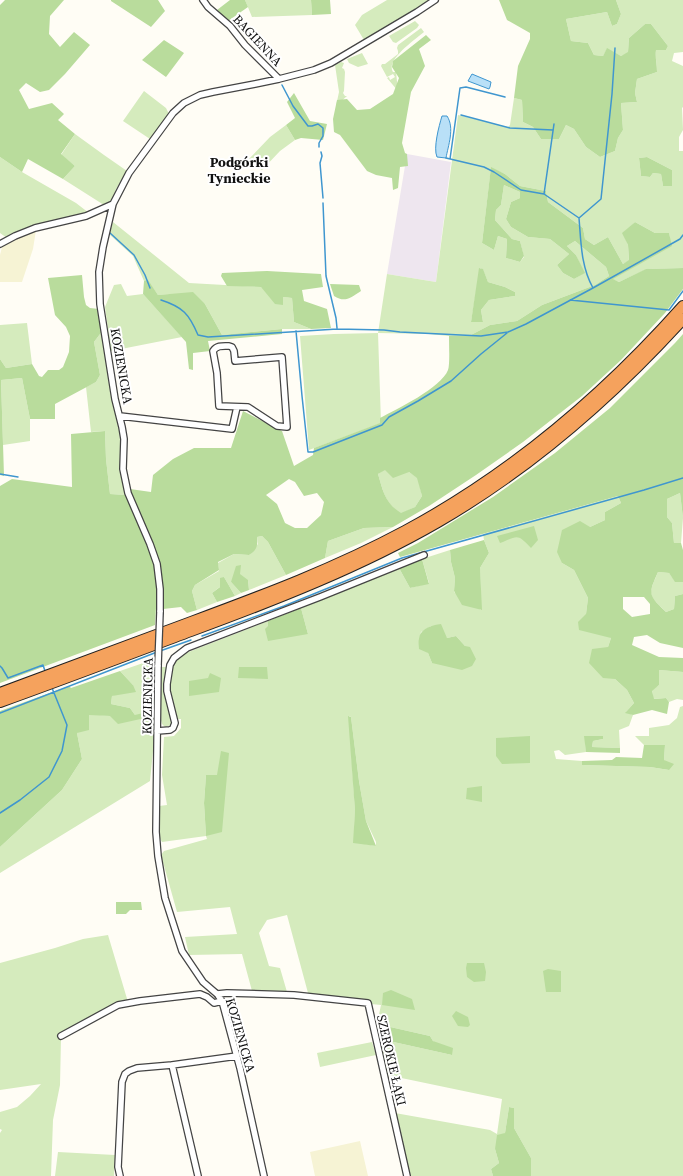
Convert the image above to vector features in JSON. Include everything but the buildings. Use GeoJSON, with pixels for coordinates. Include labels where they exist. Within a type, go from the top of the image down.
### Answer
{"type":"FeatureCollection","features":[{"type":"Feature","properties":{"kind":"highway"},"geometry":{"type":"LineString","coordinates":[[0,693],[286,585],[351,558],[420,522],[487,481],[528,452],[558,428],[630,363],[683,306]]}},
{"type":"Feature","properties":{"kind":"highway"},"geometry":{"type":"LineString","coordinates":[[0,702],[242,612],[310,585],[375,556],[422,531],[460,509],[505,479],[566,433],[638,367],[683,319]]}},
{"type":"Feature","properties":{"kind":"street","name":"BAGIENNA"},"geometry":{"type":"LineString","coordinates":[[203,0],[208,7],[230,26],[245,45],[279,79]]}},
{"type":"Feature","properties":{"kind":"street"},"geometry":{"type":"LineString","coordinates":[[0,244],[35,228],[86,216],[113,204],[129,173],[173,113],[184,103],[200,95],[279,79],[314,70],[336,61],[417,12],[434,0]]}},
{"type":"Feature","properties":{"kind":"street","name":"KOZIENICKA"},"geometry":{"type":"LineString","coordinates":[[113,204],[101,258],[99,284],[100,304],[115,399],[124,439],[124,477],[128,493],[157,564],[160,588],[156,832],[158,856],[166,898],[182,951],[203,982],[217,994],[222,1001],[237,1056],[264,1176]]}},
{"type":"Feature","properties":{"kind":"street"},"geometry":{"type":"LineString","coordinates":[[218,346],[232,347],[235,361],[282,358],[287,427],[277,426],[248,407],[237,407],[219,406],[217,373],[213,352],[215,348],[218,346]]}},
{"type":"Feature","properties":{"kind":"street"},"geometry":{"type":"LineString","coordinates":[[120,416],[232,429],[237,407]]}},
{"type":"Feature","properties":{"kind":"street"},"geometry":{"type":"LineString","coordinates":[[157,731],[168,731],[174,725],[175,720],[168,696],[167,684],[172,661],[188,648],[424,555]]}},
{"type":"Feature","properties":{"kind":"street","name":"SZEROKIE ŁĄKI"},"geometry":{"type":"LineString","coordinates":[[217,994],[226,992],[294,996],[368,1003],[407,1176]]}},
{"type":"Feature","properties":{"kind":"street"},"geometry":{"type":"LineString","coordinates":[[61,1036],[120,1004],[200,994],[207,997],[214,1003],[222,1001]]}},
{"type":"Feature","properties":{"kind":"street"},"geometry":{"type":"LineString","coordinates":[[120,1176],[118,1167],[122,1082],[125,1074],[129,1070],[136,1068],[172,1065],[237,1056]]}},
{"type":"Feature","properties":{"kind":"street"},"geometry":{"type":"LineString","coordinates":[[172,1065],[198,1176]]}},
{"type":"Feature","properties":{"kind":"shaded area"},"geometry":{"type":"Polygon","coordinates":[[[407,154],[451,162],[436,282],[387,274],[407,154]]]}},
{"type":"Feature","properties":{"kind":"shaded area"},"geometry":{"type":"Polygon","coordinates":[[[36,230],[33,249],[22,282],[0,282],[0,255],[3,243],[36,230]]]}},
{"type":"Feature","properties":{"kind":"shaded area"},"geometry":{"type":"Polygon","coordinates":[[[360,1141],[368,1176],[315,1176],[310,1152],[360,1141]]]}},
{"type":"Feature","properties":{"kind":"green space"},"geometry":{"type":"Polygon","coordinates":[[[5,0],[64,0],[50,16],[49,34],[60,47],[74,32],[90,45],[49,90],[40,92],[26,83],[19,90],[29,109],[52,103],[64,114],[58,120],[75,134],[61,154],[75,166],[63,179],[28,159],[22,172],[0,157],[0,5],[5,0]]]}},
{"type":"Feature","properties":{"kind":"green space"},"geometry":{"type":"Polygon","coordinates":[[[111,0],[158,0],[165,11],[151,27],[111,0]]]}},
{"type":"Feature","properties":{"kind":"green space"},"geometry":{"type":"Polygon","coordinates":[[[230,0],[245,0],[248,7],[228,21],[217,10],[230,0]]]}},
{"type":"Feature","properties":{"kind":"green space"},"geometry":{"type":"Polygon","coordinates":[[[245,0],[311,0],[312,15],[252,17],[245,0]]]}},
{"type":"Feature","properties":{"kind":"green space"},"geometry":{"type":"Polygon","coordinates":[[[311,0],[330,0],[331,14],[312,15],[311,0]]]}},
{"type":"Feature","properties":{"kind":"green space"},"geometry":{"type":"Polygon","coordinates":[[[387,0],[429,0],[364,40],[355,25],[362,15],[387,0]]]}},
{"type":"Feature","properties":{"kind":"green space"},"geometry":{"type":"Polygon","coordinates":[[[499,0],[616,0],[621,14],[617,24],[612,26],[607,12],[566,19],[571,41],[588,43],[594,55],[603,56],[607,48],[621,56],[628,52],[629,38],[645,24],[651,24],[668,46],[666,50],[656,50],[657,72],[637,79],[635,93],[637,102],[621,103],[623,130],[618,138],[615,151],[600,157],[586,147],[574,129],[566,125],[559,139],[541,139],[533,127],[523,122],[522,100],[514,98],[518,66],[530,39],[530,33],[507,20],[499,0]]]}},
{"type":"Feature","properties":{"kind":"green space"},"geometry":{"type":"Polygon","coordinates":[[[616,0],[683,0],[683,52],[674,53],[672,61],[683,66],[683,130],[679,137],[679,151],[683,151],[683,268],[647,269],[619,282],[612,279],[671,246],[669,233],[655,233],[635,222],[623,233],[628,245],[629,261],[623,264],[608,237],[594,245],[585,239],[583,228],[548,202],[546,191],[520,186],[505,174],[491,168],[482,243],[494,250],[498,236],[507,239],[506,258],[520,262],[524,257],[520,241],[512,239],[495,220],[496,210],[501,205],[504,185],[520,192],[520,198],[511,202],[506,219],[511,227],[528,237],[550,239],[569,254],[557,265],[563,273],[574,279],[584,273],[576,255],[567,246],[575,241],[606,267],[609,276],[595,285],[542,305],[517,321],[490,325],[469,336],[378,333],[387,274],[436,282],[458,115],[508,127],[510,125],[514,98],[522,100],[523,122],[533,127],[541,139],[559,139],[566,125],[574,129],[586,147],[600,157],[615,151],[618,138],[623,130],[621,103],[637,102],[635,93],[637,79],[657,72],[656,49],[666,50],[668,46],[651,24],[645,24],[629,38],[628,53],[621,56],[607,49],[603,56],[594,55],[588,43],[571,41],[566,19],[607,12],[612,26],[617,24],[621,14],[616,0]],[[647,157],[639,158],[641,176],[650,177],[653,173],[661,174],[663,186],[672,186],[672,170],[647,157]],[[480,268],[471,322],[483,322],[481,310],[489,300],[515,296],[515,292],[505,287],[488,282],[483,270],[480,268]]]}},
{"type":"Feature","properties":{"kind":"green space"},"geometry":{"type":"Polygon","coordinates":[[[415,21],[419,25],[417,28],[396,43],[393,42],[389,36],[415,21]]]}},
{"type":"Feature","properties":{"kind":"green space"},"geometry":{"type":"Polygon","coordinates":[[[421,28],[424,32],[402,50],[393,62],[392,67],[393,72],[396,72],[398,91],[387,78],[389,77],[390,80],[395,77],[393,74],[387,77],[381,66],[398,54],[398,45],[421,28]]]}},
{"type":"Feature","properties":{"kind":"green space"},"geometry":{"type":"Polygon","coordinates":[[[426,35],[431,40],[419,49],[425,66],[411,92],[402,143],[405,153],[407,154],[408,166],[400,167],[398,188],[393,190],[392,178],[376,175],[367,171],[340,135],[334,132],[333,119],[337,100],[347,99],[357,110],[370,109],[393,94],[399,78],[392,67],[393,61],[426,35]]]}},
{"type":"Feature","properties":{"kind":"green space"},"geometry":{"type":"Polygon","coordinates":[[[164,40],[184,53],[166,77],[142,60],[164,40]]]}},
{"type":"Feature","properties":{"kind":"green space"},"geometry":{"type":"Polygon","coordinates":[[[362,53],[368,64],[358,67],[349,63],[347,59],[362,53]]]}},
{"type":"Feature","properties":{"kind":"green space"},"geometry":{"type":"Polygon","coordinates":[[[341,62],[344,63],[342,68],[345,72],[343,93],[347,96],[336,106],[339,92],[335,65],[341,62]]]}},
{"type":"Feature","properties":{"kind":"green space"},"geometry":{"type":"Polygon","coordinates":[[[144,91],[166,108],[169,114],[150,139],[123,121],[144,91]]]}},
{"type":"Feature","properties":{"kind":"green space"},"geometry":{"type":"Polygon","coordinates":[[[294,93],[310,121],[327,124],[323,140],[301,138],[295,140],[286,125],[295,118],[287,102],[294,93]]]}},
{"type":"Feature","properties":{"kind":"green space"},"geometry":{"type":"Polygon","coordinates":[[[286,125],[295,140],[280,151],[262,170],[248,160],[270,137],[286,125]]]}},
{"type":"Feature","properties":{"kind":"green space"},"geometry":{"type":"Polygon","coordinates":[[[75,134],[127,171],[116,189],[112,200],[104,205],[63,179],[75,166],[61,155],[75,134]]]}},
{"type":"Feature","properties":{"kind":"green space"},"geometry":{"type":"Polygon","coordinates":[[[0,157],[22,172],[76,203],[89,213],[7,238],[0,233],[0,157]]]}},
{"type":"Feature","properties":{"kind":"green space"},"geometry":{"type":"Polygon","coordinates":[[[647,157],[672,170],[672,186],[663,186],[661,174],[653,173],[650,177],[641,176],[639,158],[647,157]]]}},
{"type":"Feature","properties":{"kind":"green space"},"geometry":{"type":"Polygon","coordinates":[[[491,167],[505,174],[520,186],[546,191],[548,202],[583,228],[585,239],[594,245],[608,237],[623,264],[629,260],[628,245],[622,233],[635,222],[655,233],[669,233],[672,246],[613,279],[619,282],[646,269],[683,268],[683,289],[665,313],[621,360],[582,396],[523,442],[429,506],[393,527],[364,528],[328,541],[325,558],[286,575],[268,542],[262,536],[257,537],[256,548],[252,553],[249,555],[234,554],[218,562],[219,570],[195,585],[192,591],[197,610],[187,613],[181,607],[163,609],[163,586],[160,562],[130,489],[151,492],[153,475],[173,459],[194,448],[231,448],[243,411],[282,431],[294,466],[313,455],[314,448],[380,423],[380,418],[407,404],[437,384],[444,377],[449,367],[449,336],[469,336],[490,325],[517,321],[542,305],[595,285],[609,276],[606,267],[575,241],[567,246],[576,255],[585,273],[574,279],[563,273],[557,265],[569,254],[550,239],[528,237],[511,227],[506,219],[511,202],[520,198],[520,192],[504,185],[501,205],[496,210],[495,220],[512,239],[520,241],[524,256],[520,262],[506,258],[507,239],[498,236],[494,250],[482,243],[491,167]],[[385,470],[378,474],[385,496],[391,505],[401,513],[415,507],[422,496],[417,478],[409,472],[393,478],[385,470]],[[289,479],[266,495],[277,504],[285,523],[295,528],[307,528],[321,515],[324,502],[317,493],[304,496],[295,482],[289,479]]]}},
{"type":"Feature","properties":{"kind":"green space"},"geometry":{"type":"Polygon","coordinates":[[[113,222],[189,283],[261,287],[283,297],[292,298],[294,322],[311,329],[282,329],[222,335],[205,304],[173,294],[158,295],[148,281],[144,281],[133,256],[109,234],[113,222]]]}},
{"type":"Feature","properties":{"kind":"green space"},"geometry":{"type":"Polygon","coordinates":[[[479,268],[483,269],[488,282],[505,287],[515,292],[515,296],[489,300],[481,310],[483,322],[471,322],[479,268]]]}},
{"type":"Feature","properties":{"kind":"green space"},"geometry":{"type":"Polygon","coordinates":[[[267,271],[321,274],[323,287],[302,290],[304,301],[327,309],[331,328],[311,329],[294,322],[292,298],[283,297],[283,305],[275,304],[261,287],[227,286],[221,276],[222,273],[267,271]]]}},
{"type":"Feature","properties":{"kind":"green space"},"geometry":{"type":"Polygon","coordinates":[[[82,275],[86,305],[90,308],[99,309],[103,330],[94,342],[100,375],[96,382],[55,404],[55,419],[30,419],[22,378],[1,380],[4,476],[0,475],[0,359],[6,368],[32,364],[39,376],[42,377],[48,370],[59,370],[63,367],[69,352],[70,336],[66,327],[55,315],[48,278],[82,275]]]}},
{"type":"Feature","properties":{"kind":"green space"},"geometry":{"type":"Polygon","coordinates":[[[148,280],[158,295],[193,292],[205,304],[222,335],[282,329],[282,334],[208,341],[210,351],[193,353],[193,370],[189,369],[186,342],[143,294],[144,281],[148,280]]]}},
{"type":"Feature","properties":{"kind":"green space"},"geometry":{"type":"Polygon","coordinates":[[[121,284],[127,296],[143,294],[182,337],[111,351],[105,307],[114,285],[121,284]]]}},
{"type":"Feature","properties":{"kind":"green space"},"geometry":{"type":"Polygon","coordinates":[[[330,284],[359,285],[361,291],[351,298],[341,299],[334,296],[330,284]]]}},
{"type":"Feature","properties":{"kind":"green space"},"geometry":{"type":"Polygon","coordinates":[[[27,323],[32,364],[6,368],[0,359],[0,325],[27,323]]]}},
{"type":"Feature","properties":{"kind":"green space"},"geometry":{"type":"Polygon","coordinates":[[[103,330],[119,425],[122,481],[126,495],[110,494],[106,459],[105,431],[91,432],[86,387],[96,382],[100,375],[94,342],[103,330]]]}},
{"type":"Feature","properties":{"kind":"green space"},"geometry":{"type":"Polygon","coordinates":[[[378,333],[381,423],[309,450],[300,336],[378,333]]]}},
{"type":"Feature","properties":{"kind":"green space"},"geometry":{"type":"Polygon","coordinates":[[[683,334],[683,518],[680,493],[667,499],[667,517],[672,523],[674,543],[681,543],[683,550],[683,582],[675,582],[669,573],[658,572],[651,590],[653,597],[666,612],[674,609],[675,596],[683,594],[683,648],[660,643],[647,635],[634,637],[632,645],[659,657],[683,658],[683,672],[659,670],[659,685],[652,691],[654,699],[666,698],[669,702],[667,714],[652,710],[633,715],[625,713],[634,703],[627,690],[615,679],[603,678],[589,663],[592,649],[608,647],[611,638],[579,630],[578,622],[586,614],[588,598],[574,570],[562,563],[557,552],[562,530],[580,521],[590,527],[605,520],[605,512],[621,503],[618,496],[400,557],[398,553],[418,543],[493,497],[555,453],[610,408],[683,334]],[[623,597],[623,609],[632,617],[650,614],[650,604],[644,597],[623,597]]]}},
{"type":"Feature","properties":{"kind":"green space"},"geometry":{"type":"Polygon","coordinates":[[[22,378],[30,419],[30,441],[3,445],[1,380],[22,378]]]}},
{"type":"Feature","properties":{"kind":"green space"},"geometry":{"type":"Polygon","coordinates":[[[105,431],[106,459],[110,494],[126,495],[153,561],[156,584],[155,625],[0,683],[0,486],[12,479],[72,487],[71,434],[105,431]]]}},
{"type":"Feature","properties":{"kind":"green space"},"geometry":{"type":"Polygon","coordinates":[[[385,469],[409,472],[418,478],[422,496],[415,507],[401,514],[391,506],[385,496],[378,474],[385,469]]]}},
{"type":"Feature","properties":{"kind":"green space"},"geometry":{"type":"Polygon","coordinates":[[[680,493],[683,518],[681,543],[674,543],[672,523],[667,517],[667,499],[680,493]]]}},
{"type":"Feature","properties":{"kind":"green space"},"geometry":{"type":"Polygon","coordinates":[[[618,496],[621,503],[605,512],[605,520],[590,527],[562,563],[574,570],[588,598],[586,614],[611,638],[608,647],[615,679],[627,690],[634,703],[626,712],[633,715],[629,726],[619,730],[620,748],[592,747],[593,741],[603,739],[585,736],[586,752],[565,755],[559,750],[554,751],[556,759],[582,761],[582,765],[650,767],[669,770],[664,760],[665,745],[644,745],[635,736],[649,736],[649,728],[669,725],[677,718],[680,707],[683,706],[683,1176],[531,1176],[531,1158],[514,1128],[514,1108],[509,1107],[505,1133],[495,1149],[499,1163],[491,1169],[493,1176],[409,1176],[395,1113],[490,1130],[497,1134],[502,1099],[387,1075],[380,1039],[452,1055],[433,1041],[430,1036],[377,1024],[381,1005],[371,1004],[368,1001],[308,993],[287,915],[267,920],[259,933],[269,966],[280,968],[287,992],[252,991],[242,954],[189,955],[185,937],[237,934],[230,907],[177,912],[161,855],[164,851],[207,839],[206,836],[162,842],[159,837],[159,806],[167,805],[162,775],[164,737],[174,736],[181,728],[181,719],[178,719],[175,712],[169,688],[170,672],[173,664],[184,654],[268,621],[268,626],[308,634],[301,608],[368,579],[399,568],[410,588],[429,583],[422,559],[450,550],[455,578],[454,592],[481,610],[480,568],[489,553],[483,534],[618,496]],[[431,626],[421,632],[419,639],[428,653],[432,663],[465,646],[456,636],[447,638],[431,626]],[[349,716],[355,811],[354,842],[376,846],[376,842],[366,821],[359,781],[351,717],[349,716]],[[206,775],[204,803],[206,836],[217,775],[206,775]]]}},
{"type":"Feature","properties":{"kind":"green space"},"geometry":{"type":"Polygon","coordinates":[[[534,526],[538,540],[531,548],[520,538],[517,537],[500,543],[497,536],[534,526]]]}},
{"type":"Feature","properties":{"kind":"green space"},"geometry":{"type":"Polygon","coordinates":[[[393,527],[361,543],[325,558],[328,541],[364,528],[393,527]]]}},
{"type":"Feature","properties":{"kind":"green space"},"geometry":{"type":"Polygon","coordinates":[[[262,536],[268,542],[286,575],[249,590],[248,580],[231,582],[241,593],[235,596],[224,577],[221,586],[212,593],[217,602],[197,610],[192,591],[195,585],[219,571],[218,563],[234,554],[249,555],[258,544],[257,537],[262,536]]]}},
{"type":"Feature","properties":{"kind":"green space"},"geometry":{"type":"Polygon","coordinates":[[[484,540],[489,553],[480,568],[482,610],[462,605],[454,591],[455,578],[450,550],[484,540]]]}},
{"type":"Feature","properties":{"kind":"green space"},"geometry":{"type":"Polygon","coordinates":[[[422,559],[429,584],[410,588],[399,568],[422,559]]]}},
{"type":"Feature","properties":{"kind":"green space"},"geometry":{"type":"Polygon","coordinates":[[[241,565],[240,574],[248,580],[249,590],[241,593],[231,582],[236,566],[241,565]]]}},
{"type":"Feature","properties":{"kind":"green space"},"geometry":{"type":"Polygon","coordinates":[[[658,572],[669,573],[675,581],[683,582],[683,594],[675,596],[674,609],[666,612],[655,601],[651,594],[652,586],[658,572]]]}},
{"type":"Feature","properties":{"kind":"green space"},"geometry":{"type":"Polygon","coordinates":[[[224,577],[235,596],[217,602],[212,593],[220,587],[220,578],[224,577]]]}},
{"type":"Feature","properties":{"kind":"green space"},"geometry":{"type":"Polygon","coordinates":[[[301,608],[308,634],[268,641],[265,629],[268,626],[268,621],[301,608]]]}},
{"type":"Feature","properties":{"kind":"green space"},"geometry":{"type":"Polygon","coordinates":[[[441,624],[447,638],[456,636],[465,646],[470,647],[476,659],[472,666],[462,670],[432,663],[428,653],[419,649],[419,640],[422,632],[431,626],[441,624]]]}},
{"type":"Feature","properties":{"kind":"green space"},"geometry":{"type":"Polygon","coordinates":[[[149,661],[151,683],[145,688],[148,709],[153,708],[154,741],[150,781],[0,873],[0,847],[62,790],[82,759],[77,733],[89,714],[110,716],[135,715],[130,708],[111,704],[112,696],[133,685],[120,671],[149,661]]]}},
{"type":"Feature","properties":{"kind":"green space"},"geometry":{"type":"Polygon","coordinates":[[[162,667],[167,667],[165,696],[173,719],[171,725],[165,727],[162,724],[160,717],[162,667]]]}},
{"type":"Feature","properties":{"kind":"green space"},"geometry":{"type":"Polygon","coordinates":[[[239,667],[267,667],[268,679],[238,678],[239,667]]]}},
{"type":"Feature","properties":{"kind":"green space"},"geometry":{"type":"Polygon","coordinates":[[[659,670],[683,672],[683,700],[677,699],[669,702],[666,698],[653,699],[652,690],[659,685],[659,670]]]}},
{"type":"Feature","properties":{"kind":"green space"},"geometry":{"type":"Polygon","coordinates":[[[120,671],[133,685],[136,692],[112,696],[111,704],[130,708],[135,715],[143,713],[145,718],[118,724],[110,716],[89,715],[89,730],[77,733],[82,759],[62,790],[0,847],[0,711],[69,686],[71,688],[120,671]]]}},
{"type":"Feature","properties":{"kind":"green space"},"geometry":{"type":"Polygon","coordinates":[[[210,673],[221,678],[219,692],[189,696],[189,681],[208,678],[210,673]]]}},
{"type":"Feature","properties":{"kind":"green space"},"geometry":{"type":"Polygon","coordinates":[[[151,683],[154,700],[153,708],[148,709],[144,695],[145,688],[151,683]]]}},
{"type":"Feature","properties":{"kind":"green space"},"geometry":{"type":"Polygon","coordinates":[[[348,716],[351,717],[359,781],[366,821],[376,846],[353,843],[355,811],[348,716]]]}},
{"type":"Feature","properties":{"kind":"green space"},"geometry":{"type":"Polygon","coordinates":[[[530,736],[530,763],[502,764],[496,756],[496,738],[530,736]]]}},
{"type":"Feature","properties":{"kind":"green space"},"geometry":{"type":"Polygon","coordinates":[[[584,736],[603,736],[603,739],[593,741],[592,747],[620,748],[620,753],[586,752],[584,736]]]}},
{"type":"Feature","properties":{"kind":"green space"},"geometry":{"type":"Polygon","coordinates":[[[644,745],[665,745],[664,760],[674,764],[669,770],[650,767],[582,765],[582,761],[612,760],[616,757],[642,758],[644,745]]]}},
{"type":"Feature","properties":{"kind":"green space"},"geometry":{"type":"Polygon","coordinates":[[[221,751],[229,753],[222,832],[206,836],[204,803],[206,775],[217,775],[221,751]]]}},
{"type":"Feature","properties":{"kind":"green space"},"geometry":{"type":"Polygon","coordinates":[[[482,786],[482,802],[466,799],[467,788],[482,786]]]}},
{"type":"Feature","properties":{"kind":"green space"},"geometry":{"type":"Polygon","coordinates":[[[116,902],[141,902],[142,910],[130,910],[126,914],[116,914],[116,902]]]}},
{"type":"Feature","properties":{"kind":"green space"},"geometry":{"type":"Polygon","coordinates":[[[108,935],[128,1002],[61,1037],[60,1085],[53,1120],[51,1176],[0,1176],[0,1133],[2,1130],[0,1129],[0,1112],[17,1107],[41,1084],[0,1090],[0,963],[83,939],[108,935]]]}},
{"type":"Feature","properties":{"kind":"green space"},"geometry":{"type":"Polygon","coordinates":[[[467,963],[484,963],[486,972],[485,981],[474,982],[467,977],[467,963]]]}},
{"type":"Feature","properties":{"kind":"green space"},"geometry":{"type":"Polygon","coordinates":[[[548,969],[561,971],[561,992],[546,992],[543,971],[548,969]]]}},
{"type":"Feature","properties":{"kind":"green space"},"geometry":{"type":"Polygon","coordinates":[[[391,990],[412,999],[415,1010],[382,1005],[383,993],[391,990]]]}},
{"type":"Feature","properties":{"kind":"green space"},"geometry":{"type":"Polygon","coordinates":[[[456,1011],[468,1017],[470,1025],[468,1027],[458,1026],[452,1016],[456,1011]]]}},
{"type":"Feature","properties":{"kind":"green space"},"geometry":{"type":"Polygon","coordinates":[[[377,1024],[430,1036],[433,1041],[453,1048],[452,1055],[380,1039],[377,1024]]]}},
{"type":"Feature","properties":{"kind":"green space"},"geometry":{"type":"Polygon","coordinates":[[[372,1042],[376,1055],[320,1067],[317,1053],[372,1042]]]}},
{"type":"Feature","properties":{"kind":"green space"},"geometry":{"type":"Polygon","coordinates":[[[509,1107],[514,1108],[514,1128],[531,1158],[531,1176],[493,1176],[491,1169],[499,1163],[495,1149],[497,1135],[505,1133],[509,1107]]]}},
{"type":"Feature","properties":{"kind":"green space"},"geometry":{"type":"Polygon","coordinates":[[[58,1152],[115,1155],[114,1176],[55,1176],[58,1152]]]}},
{"type":"Feature","properties":{"kind":"water"},"geometry":{"type":"Polygon","coordinates":[[[472,74],[491,82],[489,89],[468,81],[472,74]]]}},
{"type":"Feature","properties":{"kind":"water"},"geometry":{"type":"Polygon","coordinates":[[[442,116],[447,116],[451,131],[446,158],[437,157],[436,153],[437,137],[442,116]]]}},
{"type":"Feature","properties":{"kind":"waterway"},"geometry":{"type":"LineString","coordinates":[[579,218],[601,199],[612,94],[615,48]]}},
{"type":"Feature","properties":{"kind":"waterway"},"geometry":{"type":"LineString","coordinates":[[282,85],[293,106],[308,126],[318,124],[323,128],[323,136],[319,143],[319,147]]}},
{"type":"Feature","properties":{"kind":"waterway"},"geometry":{"type":"LineString","coordinates":[[450,159],[460,88],[466,87],[505,97]]}},
{"type":"Feature","properties":{"kind":"waterway"},"geometry":{"type":"LineString","coordinates":[[461,115],[510,128],[553,130]]}},
{"type":"Feature","properties":{"kind":"waterway"},"geometry":{"type":"LineString","coordinates":[[544,194],[554,124]]}},
{"type":"Feature","properties":{"kind":"waterway"},"geometry":{"type":"LineString","coordinates":[[321,152],[322,156],[320,163],[323,198]]}},
{"type":"Feature","properties":{"kind":"waterway"},"geometry":{"type":"LineString","coordinates":[[446,158],[484,167],[521,190],[544,194],[579,218]]}},
{"type":"Feature","properties":{"kind":"waterway"},"geometry":{"type":"LineString","coordinates":[[323,203],[326,276],[337,328]]}},
{"type":"Feature","properties":{"kind":"waterway"},"geometry":{"type":"LineString","coordinates":[[579,218],[584,263],[593,288]]}},
{"type":"Feature","properties":{"kind":"waterway"},"geometry":{"type":"LineString","coordinates":[[110,233],[134,255],[150,288]]}},
{"type":"Feature","properties":{"kind":"waterway"},"geometry":{"type":"LineString","coordinates":[[161,300],[175,305],[184,312],[192,322],[198,335],[208,337],[337,329],[384,330],[481,336],[508,332],[526,324],[680,239],[683,235]]}},
{"type":"Feature","properties":{"kind":"waterway"},"geometry":{"type":"LineString","coordinates":[[570,300],[669,310],[683,291]]}},
{"type":"Feature","properties":{"kind":"waterway"},"geometry":{"type":"LineString","coordinates":[[296,331],[308,452],[313,452],[382,425],[389,417],[451,381],[507,333]]}},
{"type":"Feature","properties":{"kind":"waterway"},"geometry":{"type":"LineString","coordinates":[[0,474],[18,477]]}},
{"type":"Feature","properties":{"kind":"waterway"},"geometry":{"type":"LineString","coordinates":[[202,636],[284,606],[402,558],[683,478]]}},
{"type":"Feature","properties":{"kind":"waterway"},"geometry":{"type":"LineString","coordinates":[[160,651],[191,640]]}},
{"type":"Feature","properties":{"kind":"waterway"},"geometry":{"type":"LineString","coordinates":[[0,713],[157,652]]}},
{"type":"Feature","properties":{"kind":"waterway"},"geometry":{"type":"LineString","coordinates":[[0,666],[8,678],[43,665],[45,671]]}},
{"type":"Feature","properties":{"kind":"waterway"},"geometry":{"type":"LineString","coordinates":[[0,813],[20,800],[49,777],[62,751],[67,725],[52,688]]}},
{"type":"Feature","properties":{"kind":"district","name":"Podgórki Tynieckie"},"geometry":{"type":"Point","coordinates":[239,170]}}]}
